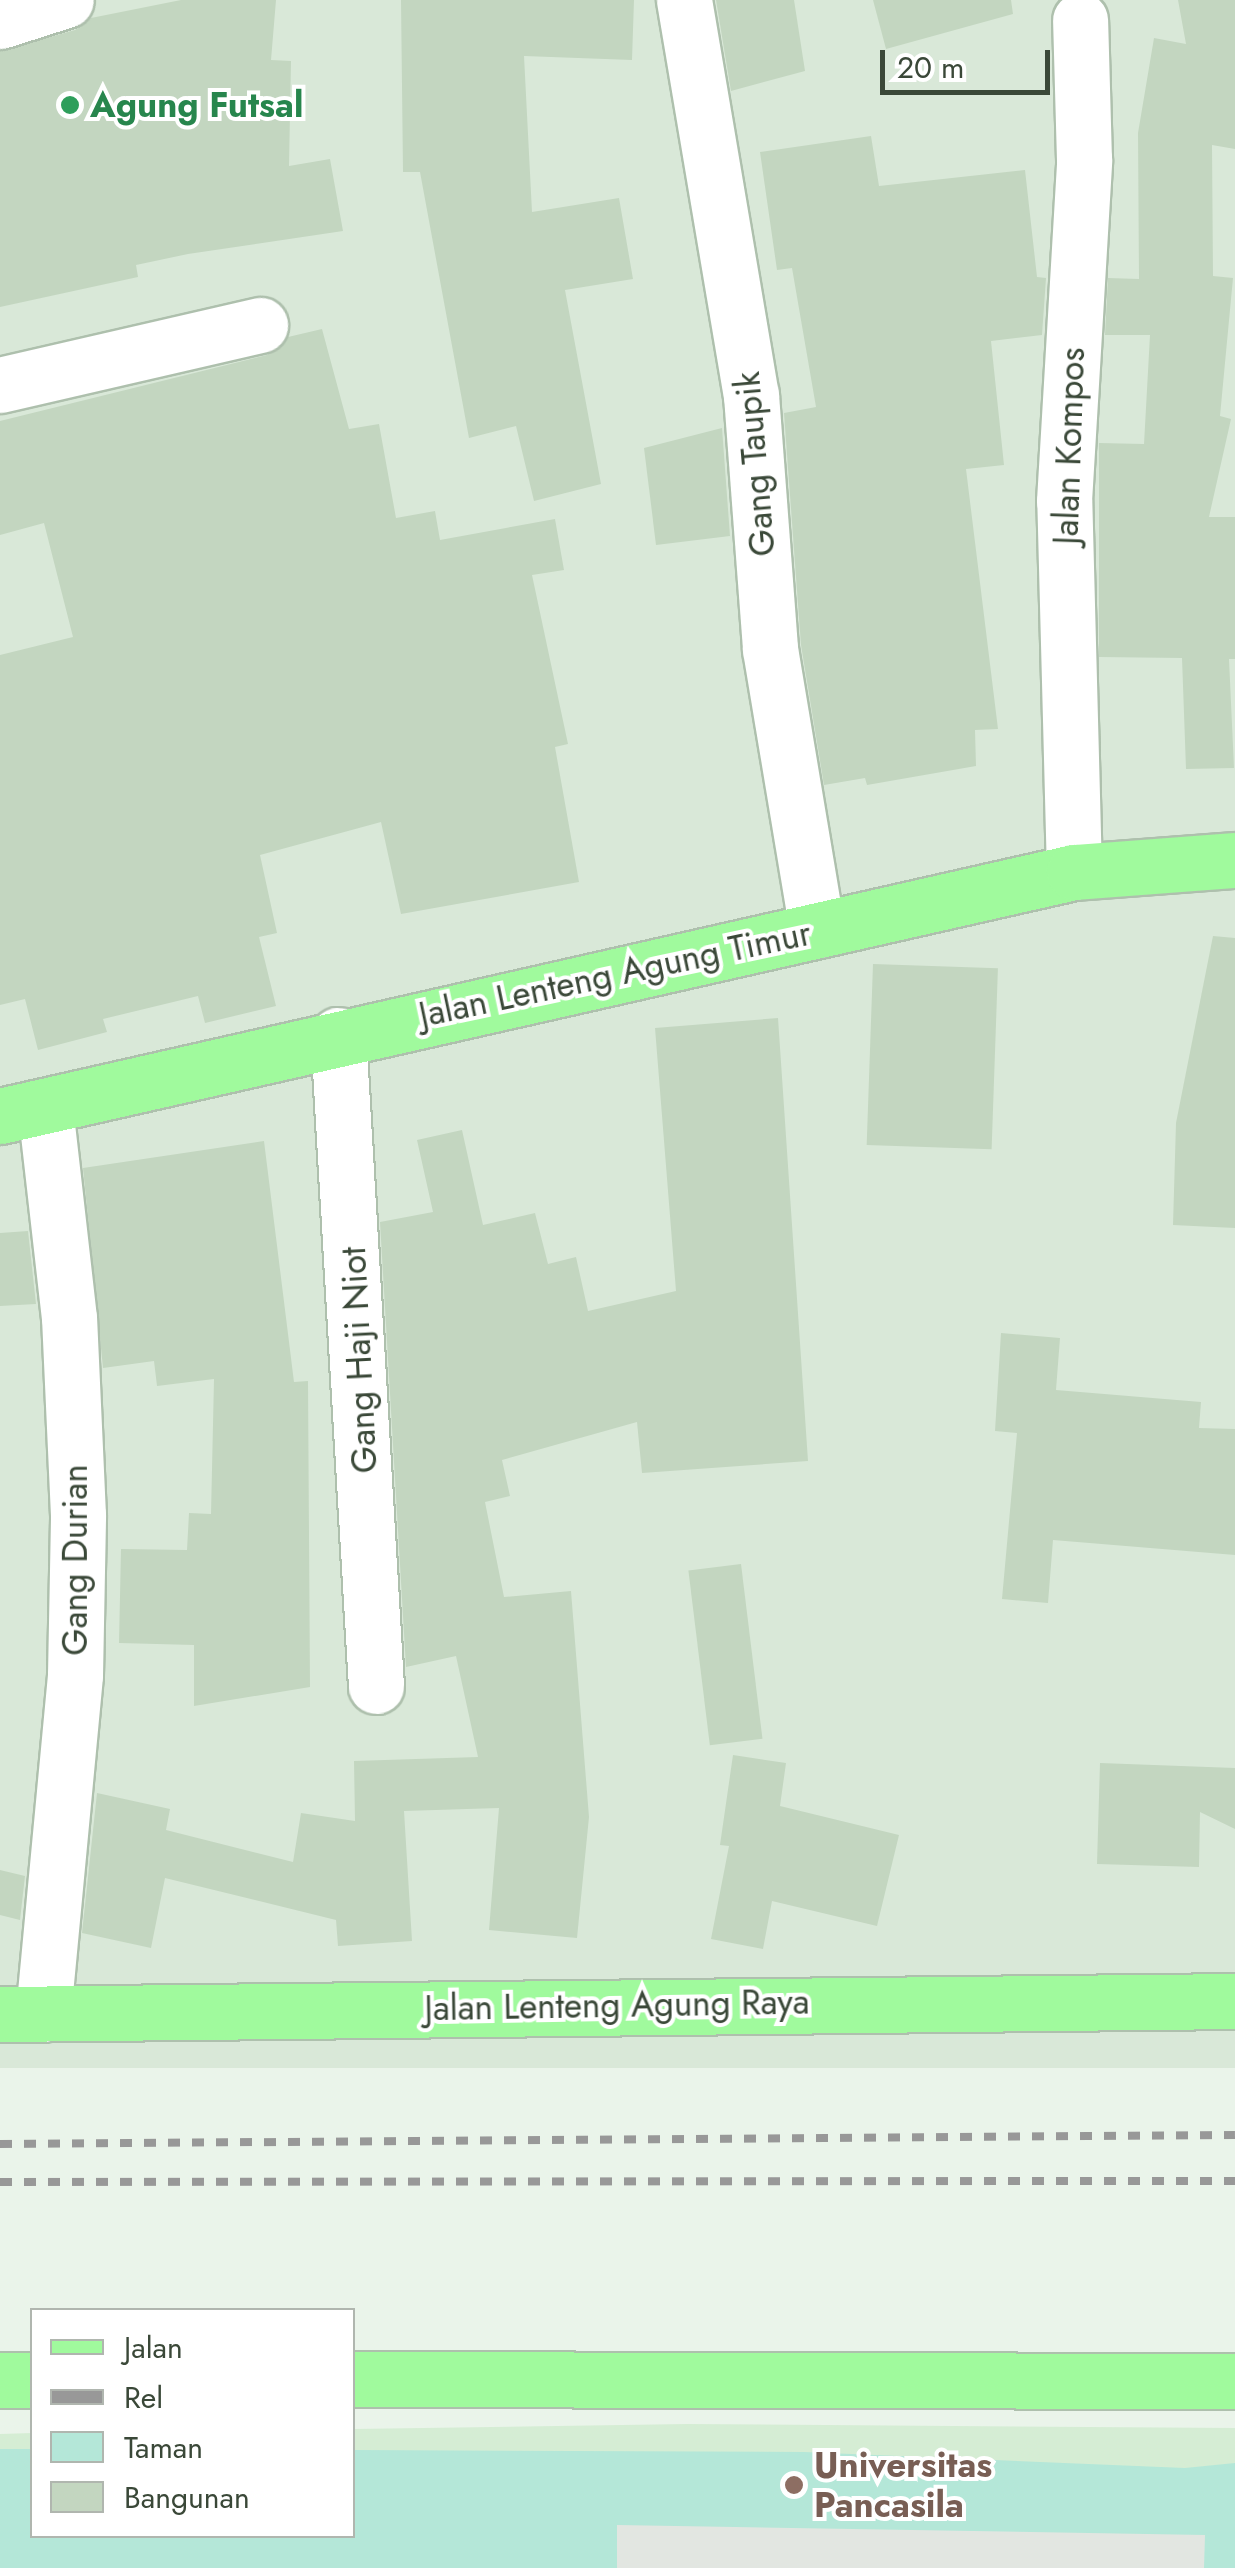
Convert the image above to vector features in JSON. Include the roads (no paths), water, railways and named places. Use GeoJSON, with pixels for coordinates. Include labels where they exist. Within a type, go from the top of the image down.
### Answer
{"type":"FeatureCollection","features":[{"type":"Feature","properties":{"kind":"main road","name":"Jalan Lenteng Agung Timur"},"geometry":{"type":"LineString","coordinates":[[23,1111],[338,1035],[1074,872],[1235,860]]}},
{"type":"Feature","properties":{"kind":"main road","name":"Jalan Lenteng Agung Raya"},"geometry":{"type":"LineString","coordinates":[[22,2014],[1235,2000]]}},
{"type":"Feature","properties":{"kind":"main road"},"geometry":{"type":"LineString","coordinates":[[355,2379],[1235,2380]]}},
{"type":"Feature","properties":{"kind":"main road"},"geometry":{"type":"LineString","coordinates":[[0,2380],[30,2380]]}},
{"type":"Feature","properties":{"kind":"street"},"geometry":{"type":"LineString","coordinates":[[0,21],[66,0]]}},
{"type":"Feature","properties":{"kind":"street","name":"Gang Taupik"},"geometry":{"type":"LineString","coordinates":[[684,0],[751,395],[770,648],[817,930]]}},
{"type":"Feature","properties":{"kind":"street","name":"Jalan Kompos"},"geometry":{"type":"LineString","coordinates":[[1074,872],[1064,502],[1084,160],[1080,20]]}},
{"type":"Feature","properties":{"kind":"street"},"geometry":{"type":"LineString","coordinates":[[0,362],[257,313],[0,385]]}},
{"type":"Feature","properties":{"kind":"street","name":"Gang Haji Niot"},"geometry":{"type":"LineString","coordinates":[[338,1035],[376,1686]]}},
{"type":"Feature","properties":{"kind":"street","name":"Gang Durian"},"geometry":{"type":"LineString","coordinates":[[22,2014],[74,1675],[78,1514],[69,1318],[23,1111]]}},
{"type":"Feature","properties":{"kind":"railway"},"geometry":{"type":"LineString","coordinates":[[0,2144],[1235,2135]]}},
{"type":"Feature","properties":{"kind":"railway"},"geometry":{"type":"LineString","coordinates":[[0,2182],[1235,2181]]}},
{"type":"Feature","properties":{"kind":"place","name":"Agung Futsal"},"geometry":{"type":"Point","coordinates":[70,105]}},
{"type":"Feature","properties":{"kind":"place","name":"Universitas Pancasila"},"geometry":{"type":"Point","coordinates":[794,2485]}}]}
